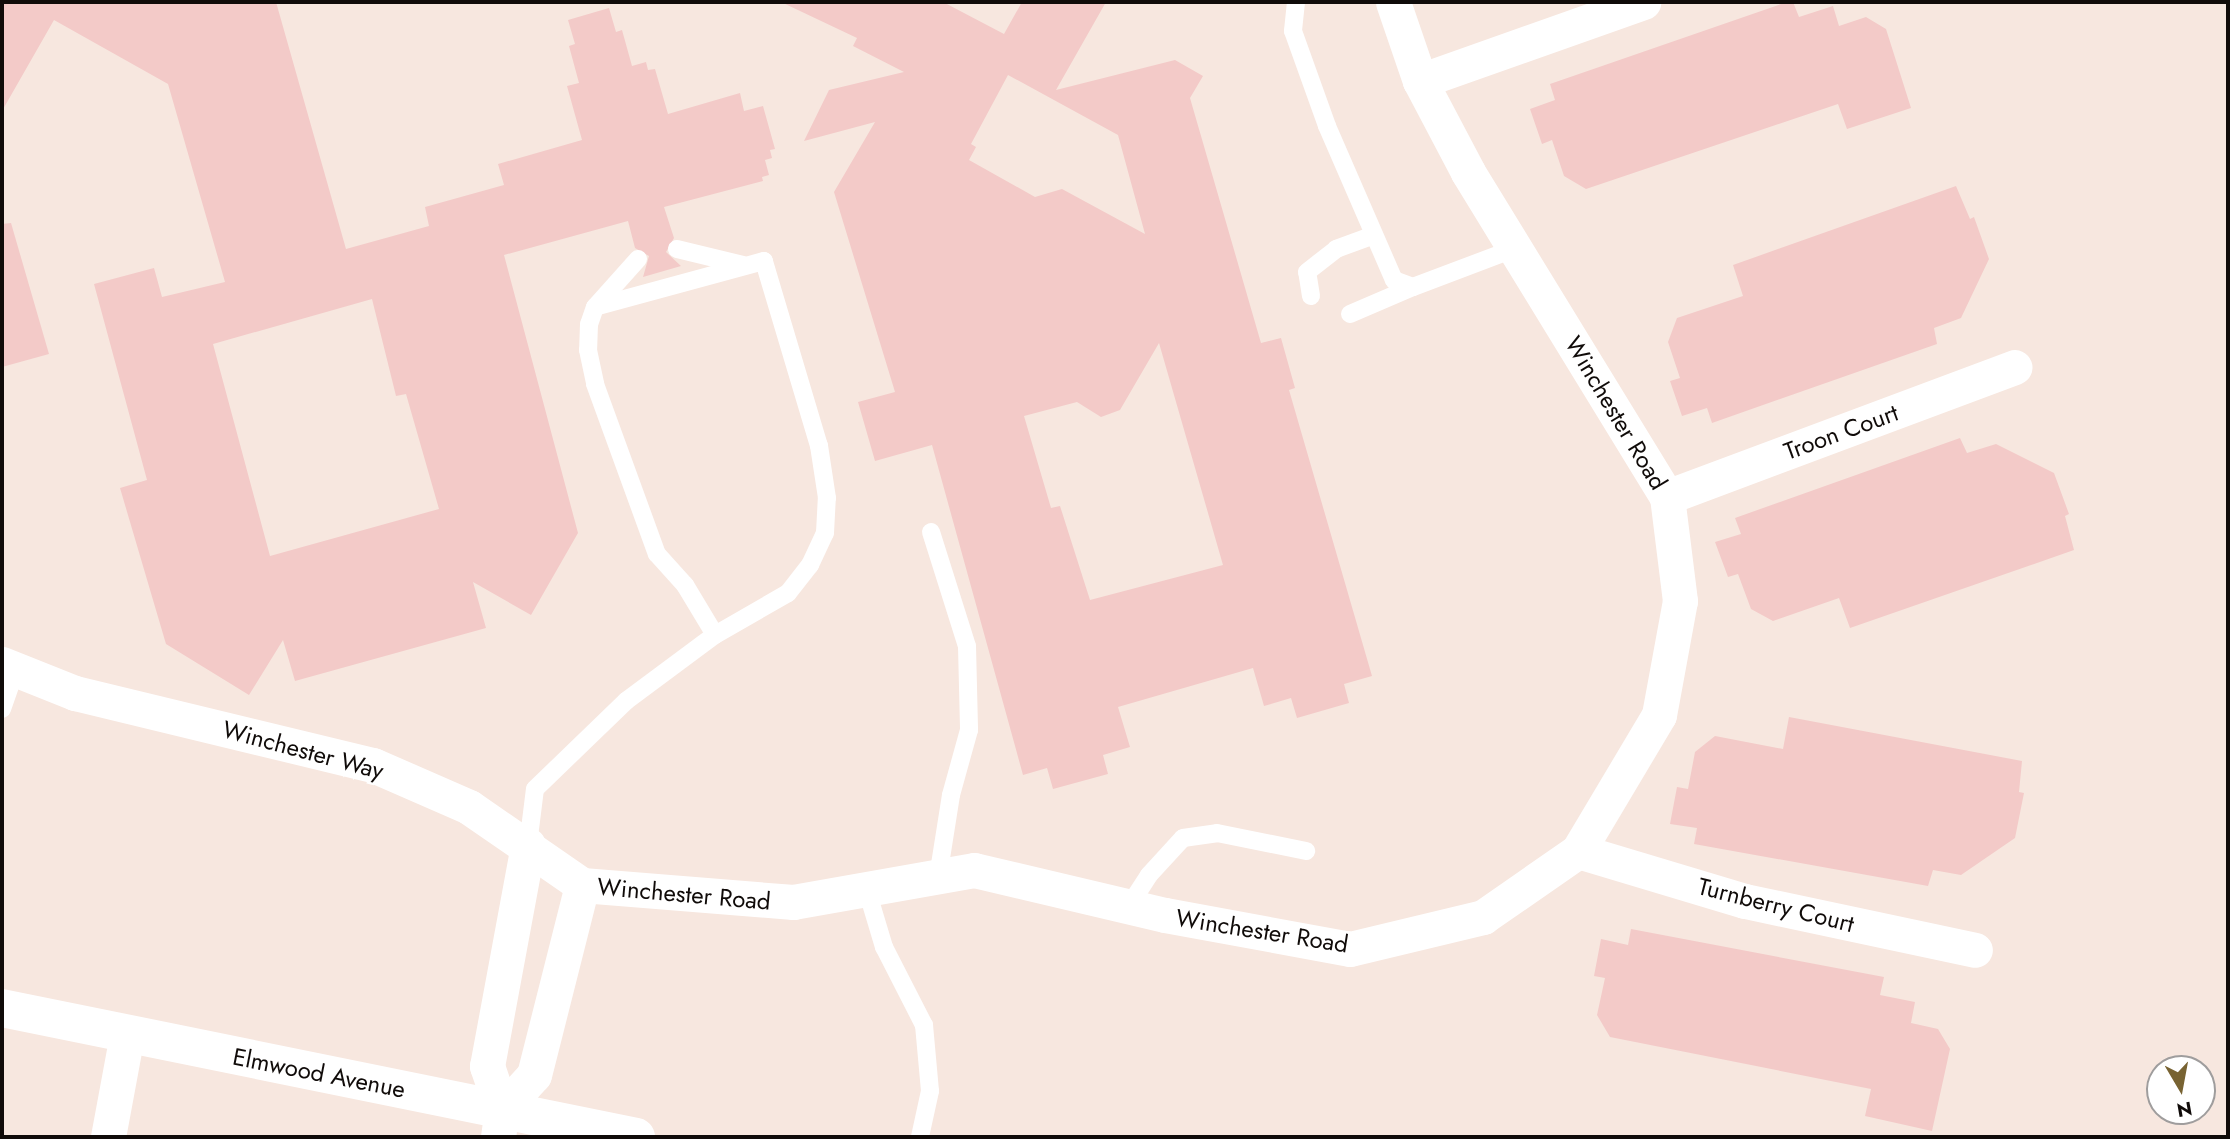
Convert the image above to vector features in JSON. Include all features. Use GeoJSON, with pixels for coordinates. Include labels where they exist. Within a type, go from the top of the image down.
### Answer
{"type":"FeatureCollection","features":[{"type":"Feature","properties":{"kind":"street","name":"Winchester Road"},"geometry":{"type":"LineString","coordinates":[[500,1124],[534,1075],[582,885],[793,902],[974,870],[1129,906],[1350,949],[1483,917],[1578,851],[1659,715],[1680,601],[1667,497],[1516,248],[1420,81],[1393,2]]}},
{"type":"Feature","properties":{"kind":"street"},"geometry":{"type":"LineString","coordinates":[[1420,81],[1643,2]]}},
{"type":"Feature","properties":{"kind":"street","name":"Troon Court"},"geometry":{"type":"LineString","coordinates":[[1667,497],[2015,367]]}},
{"type":"Feature","properties":{"kind":"street","name":"Winchester Way"},"geometry":{"type":"LineString","coordinates":[[9,667],[75,693],[373,765],[469,807],[528,845],[582,885]]}},
{"type":"Feature","properties":{"kind":"street"},"geometry":{"type":"LineString","coordinates":[[500,1124],[487,1066],[528,845]]}},
{"type":"Feature","properties":{"kind":"street","name":"Turnberry Court"},"geometry":{"type":"LineString","coordinates":[[1578,851],[1745,901],[1975,950]]}},
{"type":"Feature","properties":{"kind":"street","name":"Elmwood Avenue"},"geometry":{"type":"LineString","coordinates":[[2,1007],[127,1034],[500,1124],[636,1137]]}},
{"type":"Feature","properties":{"kind":"street"},"geometry":{"type":"LineString","coordinates":[[108,1137],[127,1034]]}},
{"type":"Feature","properties":{"kind":"lane"},"geometry":{"type":"LineString","coordinates":[[1296,2],[1293,31],[1374,235],[1394,281],[1413,287]]}},
{"type":"Feature","properties":{"kind":"lane"},"geometry":{"type":"LineString","coordinates":[[1311,296],[1307,271],[1336,249],[1374,235]]}},
{"type":"Feature","properties":{"kind":"lane"},"geometry":{"type":"LineString","coordinates":[[1350,314],[1516,248]]}},
{"type":"Feature","properties":{"kind":"lane"},"geometry":{"type":"LineString","coordinates":[[677,249],[747,266]]}},
{"type":"Feature","properties":{"kind":"lane"},"geometry":{"type":"LineString","coordinates":[[638,259],[595,307],[588,350],[595,384],[657,554],[685,585],[715,635]]}},
{"type":"Feature","properties":{"kind":"lane"},"geometry":{"type":"LineString","coordinates":[[528,845],[535,789],[626,701],[715,635],[788,593],[810,565],[825,533],[827,498],[815,433],[764,261],[595,307]]}},
{"type":"Feature","properties":{"kind":"lane"},"geometry":{"type":"LineString","coordinates":[[931,532],[967,646],[969,730],[951,795],[938,877]]}},
{"type":"Feature","properties":{"kind":"lane"},"geometry":{"type":"LineString","coordinates":[[2,709],[9,667]]}},
{"type":"Feature","properties":{"kind":"lane"},"geometry":{"type":"LineString","coordinates":[[1129,906],[1149,875],[1183,838],[1217,833],[1306,851]]}},
{"type":"Feature","properties":{"kind":"lane"},"geometry":{"type":"LineString","coordinates":[[866,887],[884,947],[923,1025],[930,1091],[920,1137]]}},
{"type":"Feature","properties":{"kind":"building"},"geometry":{"type":"Polygon","coordinates":[[[2,2],[276,2],[346,249],[429,226],[425,207],[504,185],[498,164],[582,140],[567,86],[579,83],[569,46],[575,44],[568,20],[609,8],[616,32],[622,30],[632,66],[646,62],[648,70],[655,69],[668,114],[740,93],[744,111],[763,106],[775,149],[770,150],[772,158],[765,160],[769,175],[762,177],[763,181],[664,207],[674,238],[666,252],[681,266],[643,277],[649,256],[635,248],[628,221],[504,255],[578,533],[531,615],[473,582],[486,628],[295,681],[283,640],[249,695],[166,644],[120,488],[147,480],[94,284],[154,268],[162,297],[225,282],[168,84],[54,20],[2,111],[2,2]],[[372,299],[213,344],[270,556],[439,509],[406,394],[396,396],[372,299]]]}},
{"type":"Feature","properties":{"kind":"building"},"geometry":{"type":"Polygon","coordinates":[[[781,2],[943,2],[1004,34],[1022,2],[1106,2],[1056,90],[1175,60],[1203,76],[1190,98],[1261,343],[1281,338],[1295,388],[1289,390],[1372,676],[1344,684],[1349,703],[1297,718],[1291,698],[1264,706],[1253,668],[1118,707],[1130,747],[1103,755],[1108,774],[1053,789],[1047,768],[1023,775],[932,445],[875,461],[858,402],[895,392],[834,192],[875,122],[804,141],[829,90],[904,72],[853,46],[857,38],[781,2]],[[1008,75],[971,144],[976,147],[969,160],[1035,197],[1062,189],[1145,234],[1118,135],[1008,75]],[[1159,343],[1120,410],[1101,417],[1077,402],[1024,416],[1051,508],[1060,506],[1090,600],[1223,565],[1159,343]]]}},
{"type":"Feature","properties":{"kind":"building"},"geometry":{"type":"Polygon","coordinates":[[[1793,2],[1799,17],[1833,6],[1839,26],[1866,17],[1886,29],[1911,108],[1847,129],[1838,104],[1586,189],[1564,176],[1552,140],[1542,144],[1530,109],[1555,100],[1550,84],[1793,2]]]}},
{"type":"Feature","properties":{"kind":"building"},"geometry":{"type":"Polygon","coordinates":[[[1956,186],[1970,219],[1974,217],[1989,259],[1961,318],[1934,328],[1937,344],[1712,423],[1707,408],[1682,416],[1670,381],[1680,378],[1668,342],[1677,318],[1743,296],[1733,265],[1956,186]]]}},
{"type":"Feature","properties":{"kind":"building"},"geometry":{"type":"Polygon","coordinates":[[[11,223],[49,354],[2,367],[2,224],[11,223]]]}},
{"type":"Feature","properties":{"kind":"building"},"geometry":{"type":"Polygon","coordinates":[[[1960,438],[1967,453],[1996,444],[2054,473],[2069,514],[2065,516],[2074,550],[1850,628],[1839,598],[1773,621],[1751,609],[1738,574],[1728,577],[1715,542],[1741,534],[1735,518],[1960,438]]]}},
{"type":"Feature","properties":{"kind":"building"},"geometry":{"type":"Polygon","coordinates":[[[1789,717],[2022,761],[2019,792],[2024,793],[2015,838],[1961,875],[1933,870],[1928,886],[1694,844],[1697,828],[1670,824],[1677,787],[1688,789],[1695,752],[1715,736],[1783,749],[1789,717]]]}},
{"type":"Feature","properties":{"kind":"building"},"geometry":{"type":"Polygon","coordinates":[[[1631,929],[1884,977],[1880,995],[1915,1002],[1911,1023],[1938,1029],[1950,1049],[1932,1131],[1865,1116],[1871,1089],[1610,1037],[1597,1015],[1605,978],[1594,976],[1601,939],[1628,945],[1631,929]]]}}]}
